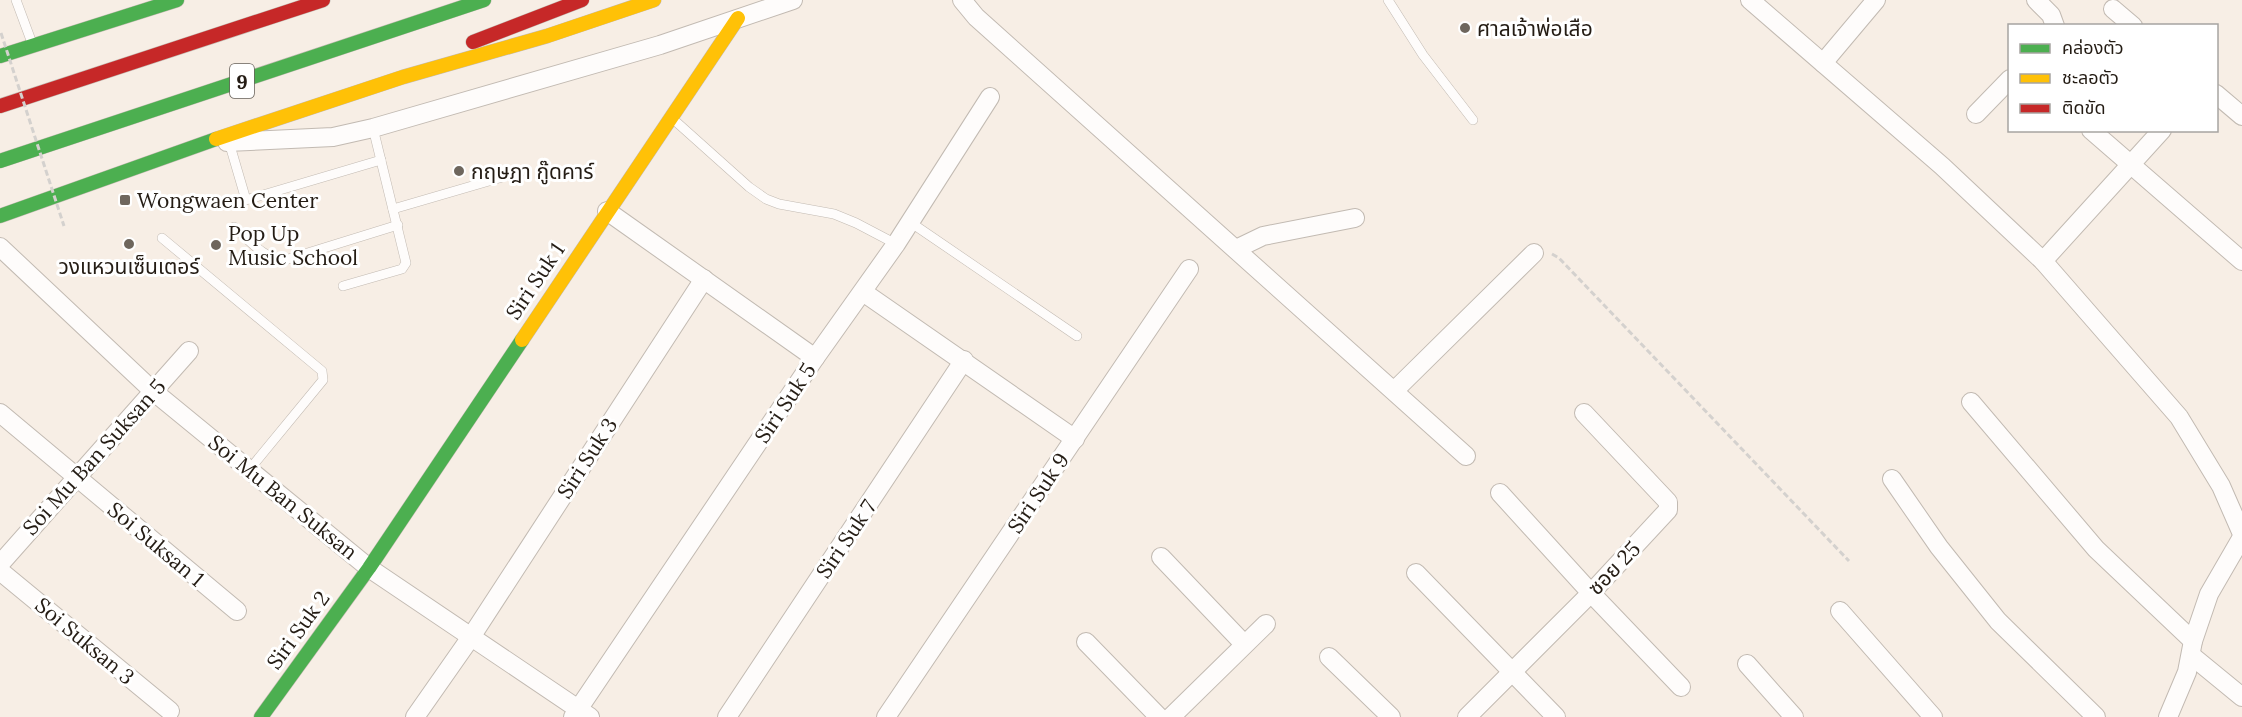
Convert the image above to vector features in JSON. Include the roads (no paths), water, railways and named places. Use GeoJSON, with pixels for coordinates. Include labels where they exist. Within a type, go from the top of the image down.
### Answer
{"type":"FeatureCollection","features":[{"type":"Feature","properties":{"kind":"main road"},"geometry":{"type":"LineString","coordinates":[[0,56],[132,10],[177,0]]}},
{"type":"Feature","properties":{"kind":"main road"},"geometry":{"type":"LineString","coordinates":[[0,105],[323,0]]}},
{"type":"Feature","properties":{"kind":"main road","name":"9"},"geometry":{"type":"LineString","coordinates":[[0,161],[484,0]]}},
{"type":"Feature","properties":{"kind":"main road"},"geometry":{"type":"LineString","coordinates":[[403,77],[477,40],[582,0]]}},
{"type":"Feature","properties":{"kind":"main road"},"geometry":{"type":"LineString","coordinates":[[0,216],[197,145],[403,77],[548,36],[654,0]]}},
{"type":"Feature","properties":{"kind":"main road","name":"Siri Suk 1"},"geometry":{"type":"LineString","coordinates":[[369,568],[738,18]]}},
{"type":"Feature","properties":{"kind":"main road","name":"Siri Suk 2"},"geometry":{"type":"LineString","coordinates":[[261,717],[369,568]]}},
{"type":"Feature","properties":{"kind":"street"},"geometry":{"type":"LineString","coordinates":[[197,145],[333,137],[373,128],[660,45],[793,0]]}},
{"type":"Feature","properties":{"kind":"street"},"geometry":{"type":"LineString","coordinates":[[962,0],[984,25],[1395,390],[1466,456]]}},
{"type":"Feature","properties":{"kind":"street"},"geometry":{"type":"LineString","coordinates":[[1750,0],[1942,166],[2043,261],[2179,417],[2222,486],[2242,535],[2237,557],[2209,594],[2187,672],[2168,717]]}},
{"type":"Feature","properties":{"kind":"street"},"geometry":{"type":"LineString","coordinates":[[1823,63],[1876,0]]}},
{"type":"Feature","properties":{"kind":"street"},"geometry":{"type":"LineString","coordinates":[[2036,0],[2051,15],[2054,24]]}},
{"type":"Feature","properties":{"kind":"street"},"geometry":{"type":"LineString","coordinates":[[2113,9],[2131,24]]}},
{"type":"Feature","properties":{"kind":"street"},"geometry":{"type":"LineString","coordinates":[[1976,114],[2008,81]]}},
{"type":"Feature","properties":{"kind":"street"},"geometry":{"type":"LineString","coordinates":[[2218,95],[2242,116]]}},
{"type":"Feature","properties":{"kind":"street","name":"Siri Suk 5"},"geometry":{"type":"LineString","coordinates":[[581,714],[815,358],[896,244],[990,97]]}},
{"type":"Feature","properties":{"kind":"street"},"geometry":{"type":"LineString","coordinates":[[2093,132],[2242,261]]}},
{"type":"Feature","properties":{"kind":"street"},"geometry":{"type":"LineString","coordinates":[[2043,261],[2160,132]]}},
{"type":"Feature","properties":{"kind":"street"},"geometry":{"type":"LineString","coordinates":[[607,211],[815,358]]}},
{"type":"Feature","properties":{"kind":"street"},"geometry":{"type":"LineString","coordinates":[[1236,249],[1263,236],[1355,218]]}},
{"type":"Feature","properties":{"kind":"street","name":"Soi Mu Ban Suksan"},"geometry":{"type":"LineString","coordinates":[[0,247],[153,391],[369,568],[581,714]]}},
{"type":"Feature","properties":{"kind":"street"},"geometry":{"type":"LineString","coordinates":[[1395,390],[1533,253]]}},
{"type":"Feature","properties":{"kind":"street","name":"Siri Suk 9"},"geometry":{"type":"LineString","coordinates":[[886,717],[1189,269]]}},
{"type":"Feature","properties":{"kind":"street","name":"Siri Suk 3"},"geometry":{"type":"LineString","coordinates":[[415,717],[471,637],[704,279]]}},
{"type":"Feature","properties":{"kind":"street"},"geometry":{"type":"LineString","coordinates":[[863,292],[1075,439]]}},
{"type":"Feature","properties":{"kind":"street","name":"Soi Mu Ban Suksan 5"},"geometry":{"type":"LineString","coordinates":[[0,564],[189,351]]}},
{"type":"Feature","properties":{"kind":"street","name":"Siri Suk 7"},"geometry":{"type":"LineString","coordinates":[[727,717],[964,360]]}},
{"type":"Feature","properties":{"kind":"street"},"geometry":{"type":"LineString","coordinates":[[1971,402],[2096,549],[2192,649],[2242,697]]}},
{"type":"Feature","properties":{"kind":"street","name":"Soi Suksan 1"},"geometry":{"type":"LineString","coordinates":[[0,413],[237,611]]}},
{"type":"Feature","properties":{"kind":"street","name":"ซอย 25"},"geometry":{"type":"LineString","coordinates":[[1467,717],[1591,593],[1665,515],[1669,506],[1584,413]]}},
{"type":"Feature","properties":{"kind":"street"},"geometry":{"type":"LineString","coordinates":[[1892,479],[1939,547],[1998,621],[2096,717]]}},
{"type":"Feature","properties":{"kind":"street"},"geometry":{"type":"LineString","coordinates":[[1500,493],[1591,593],[1682,687]]}},
{"type":"Feature","properties":{"kind":"street"},"geometry":{"type":"LineString","coordinates":[[1161,557],[1244,644]]}},
{"type":"Feature","properties":{"kind":"street","name":"Soi Suksan 3"},"geometry":{"type":"LineString","coordinates":[[0,571],[170,711]]}},
{"type":"Feature","properties":{"kind":"street"},"geometry":{"type":"LineString","coordinates":[[1416,573],[1556,717]]}},
{"type":"Feature","properties":{"kind":"street"},"geometry":{"type":"LineString","coordinates":[[1840,611],[1933,717]]}},
{"type":"Feature","properties":{"kind":"street"},"geometry":{"type":"LineString","coordinates":[[1171,717],[1266,624]]}},
{"type":"Feature","properties":{"kind":"street"},"geometry":{"type":"LineString","coordinates":[[1086,642],[1159,717]]}},
{"type":"Feature","properties":{"kind":"street"},"geometry":{"type":"LineString","coordinates":[[1329,657],[1391,717]]}},
{"type":"Feature","properties":{"kind":"street"},"geometry":{"type":"LineString","coordinates":[[1747,664],[1794,717]]}},
{"type":"Feature","properties":{"kind":"lane"},"geometry":{"type":"LineString","coordinates":[[15,0],[33,45]]}},
{"type":"Feature","properties":{"kind":"lane"},"geometry":{"type":"LineString","coordinates":[[1391,2],[1423,55],[1473,120]]}},
{"type":"Feature","properties":{"kind":"lane"},"geometry":{"type":"LineString","coordinates":[[672,118],[749,187],[766,199],[779,204],[834,214],[896,244]]}},
{"type":"Feature","properties":{"kind":"lane"},"geometry":{"type":"LineString","coordinates":[[343,286],[402,269],[406,263],[406,255],[373,128]]}},
{"type":"Feature","properties":{"kind":"lane"},"geometry":{"type":"LineString","coordinates":[[229,142],[246,200],[381,160]]}},
{"type":"Feature","properties":{"kind":"lane"},"geometry":{"type":"LineString","coordinates":[[393,209],[520,172]]}},
{"type":"Feature","properties":{"kind":"lane"},"geometry":{"type":"LineString","coordinates":[[910,222],[1077,336]]}},
{"type":"Feature","properties":{"kind":"lane"},"geometry":{"type":"LineString","coordinates":[[234,227],[257,249],[277,260],[285,260],[398,225]]}},
{"type":"Feature","properties":{"kind":"lane"},"geometry":{"type":"LineString","coordinates":[[162,238],[322,371],[323,380],[249,470]]}},
{"type":"Feature","properties":{"kind":"place","name":"ศาลเจ้าพ่อเสือ"},"geometry":{"type":"Point","coordinates":[1465,28]}},
{"type":"Feature","properties":{"kind":"place","name":"กฤษฎา กู๊ดคาร์"},"geometry":{"type":"Point","coordinates":[459,171]}},
{"type":"Feature","properties":{"kind":"place","name":"Wongwaen Center"},"geometry":{"type":"Point","coordinates":[125,200]}},
{"type":"Feature","properties":{"kind":"place","name":"วงแหวนเซ็นเตอร์"},"geometry":{"type":"Point","coordinates":[129,244]}},
{"type":"Feature","properties":{"kind":"place","name":"Pop Up Music School"},"geometry":{"type":"Point","coordinates":[216,245]}}]}
